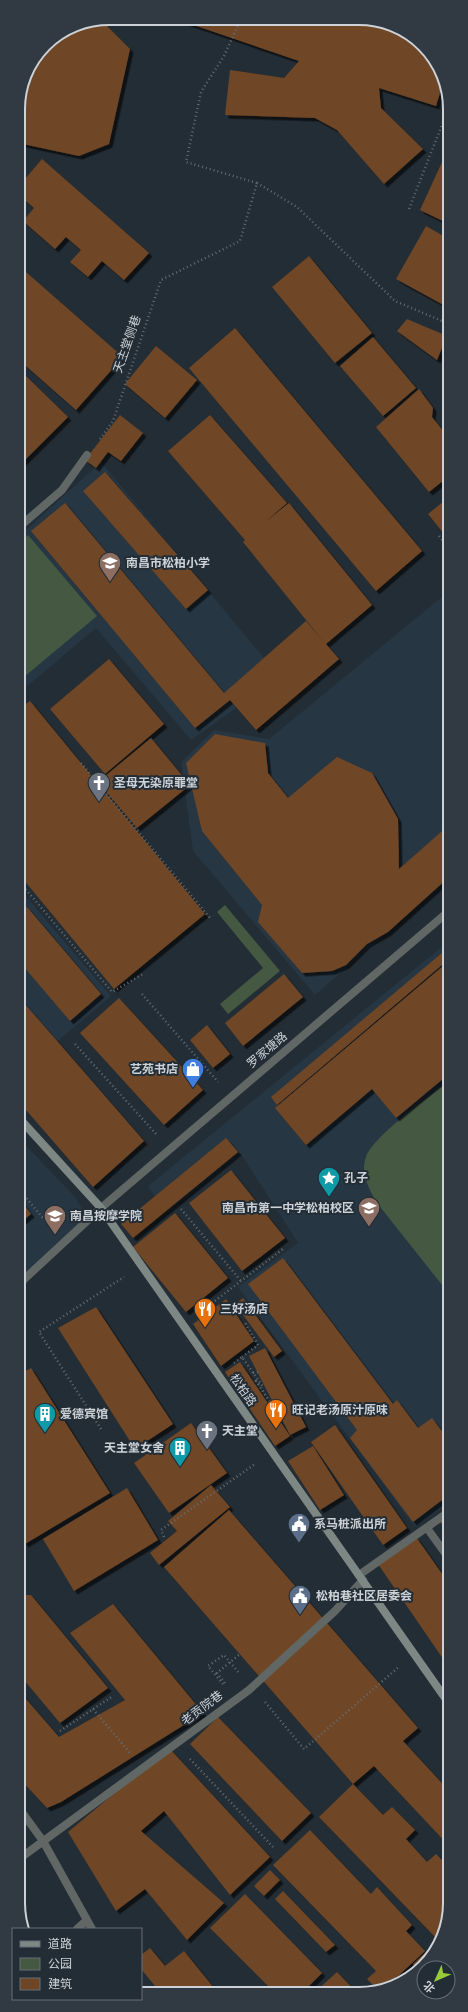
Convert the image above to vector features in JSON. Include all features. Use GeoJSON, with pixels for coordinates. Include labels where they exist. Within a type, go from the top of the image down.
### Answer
{"type":"FeatureCollection","features":[{"type":"Feature","properties":{"kind":"street"},"geometry":{"type":"LineString","coordinates":[[25,522],[62,490],[87,455]]}},
{"type":"Feature","properties":{"kind":"street","name":"罗家塘路"},"geometry":{"type":"LineString","coordinates":[[25,1278],[101,1208],[169,1149],[443,917]]}},
{"type":"Feature","properties":{"kind":"street","name":"松柏路"},"geometry":{"type":"LineString","coordinates":[[25,1126],[101,1208],[443,1695]]}},
{"type":"Feature","properties":{"kind":"street","name":"老贡院巷"},"geometry":{"type":"LineString","coordinates":[[25,1854],[142,1767],[249,1690],[335,1611],[361,1578],[443,1516]]}},
{"type":"Feature","properties":{"kind":"street"},"geometry":{"type":"LineString","coordinates":[[427,1528],[443,1550]]}},
{"type":"Feature","properties":{"kind":"street"},"geometry":{"type":"LineString","coordinates":[[25,1816],[43,1841],[91,1928]]}},
{"type":"Feature","properties":{"kind":"street"},"geometry":{"type":"LineString","coordinates":[[78,1928],[87,1920]]}},
{"type":"Feature","properties":{"kind":"path"},"geometry":{"type":"LineString","coordinates":[[238,25],[224,56],[201,92],[186,162],[257,183],[297,207],[395,301],[443,321]]}},
{"type":"Feature","properties":{"kind":"path"},"geometry":{"type":"LineString","coordinates":[[409,209],[443,122]]}},
{"type":"Feature","properties":{"kind":"path","name":"天主堂侧巷"},"geometry":{"type":"LineString","coordinates":[[87,455],[113,421],[161,280],[240,241],[257,183]]}},
{"type":"Feature","properties":{"kind":"path"},"geometry":{"type":"LineString","coordinates":[[439,536],[443,541]]}},
{"type":"Feature","properties":{"kind":"path"},"geometry":{"type":"LineString","coordinates":[[81,763],[210,918]]}},
{"type":"Feature","properties":{"kind":"path"},"geometry":{"type":"LineString","coordinates":[[25,888],[112,992],[143,974]]}},
{"type":"Feature","properties":{"kind":"path"},"geometry":{"type":"LineString","coordinates":[[142,994],[232,1097]]}},
{"type":"Feature","properties":{"kind":"path"},"geometry":{"type":"LineString","coordinates":[[75,1044],[169,1149]]}},
{"type":"Feature","properties":{"kind":"path"},"geometry":{"type":"LineString","coordinates":[[25,1197],[42,1218],[59,1223]]}},
{"type":"Feature","properties":{"kind":"path"},"geometry":{"type":"LineString","coordinates":[[181,1210],[241,1281]]}},
{"type":"Feature","properties":{"kind":"path"},"geometry":{"type":"LineString","coordinates":[[183,1325],[283,1250]]}},
{"type":"Feature","properties":{"kind":"path"},"geometry":{"type":"LineString","coordinates":[[101,1429],[39,1332],[141,1266]]}},
{"type":"Feature","properties":{"kind":"path"},"geometry":{"type":"LineString","coordinates":[[217,1374],[258,1345],[244,1321]]}},
{"type":"Feature","properties":{"kind":"path"},"geometry":{"type":"LineString","coordinates":[[242,1357],[264,1388],[256,1381],[272,1405]]}},
{"type":"Feature","properties":{"kind":"path"},"geometry":{"type":"LineString","coordinates":[[253,1373],[258,1372]]}},
{"type":"Feature","properties":{"kind":"path"},"geometry":{"type":"LineString","coordinates":[[164,1537],[160,1530],[272,1453]]}},
{"type":"Feature","properties":{"kind":"path"},"geometry":{"type":"LineString","coordinates":[[226,1684],[217,1674],[240,1654]]}},
{"type":"Feature","properties":{"kind":"path"},"geometry":{"type":"LineString","coordinates":[[260,1705],[264,1701],[304,1749],[414,1654]]}},
{"type":"Feature","properties":{"kind":"path"},"geometry":{"type":"LineString","coordinates":[[236,1698],[208,1666],[224,1655],[244,1679]]}},
{"type":"Feature","properties":{"kind":"path"},"geometry":{"type":"LineString","coordinates":[[60,1731],[113,1696]]}},
{"type":"Feature","properties":{"kind":"path"},"geometry":{"type":"LineString","coordinates":[[93,1709],[142,1767]]}},
{"type":"Feature","properties":{"kind":"path"},"geometry":{"type":"LineString","coordinates":[[176,1743],[273,1848]]}},
{"type":"Feature","properties":{"kind":"shaded area","name":"南昌市松柏小学"},"geometry":{"type":"Polygon","coordinates":[[[101,462],[280,677],[191,740],[96,628],[25,688],[25,531],[101,462]]]}},
{"type":"Feature","properties":{"kind":"shaded area"},"geometry":{"type":"Polygon","coordinates":[[[443,596],[443,883],[315,995],[193,851],[181,762],[214,730],[269,739],[443,596]]]}},
{"type":"Feature","properties":{"kind":"shaded area"},"geometry":{"type":"Polygon","coordinates":[[[25,895],[111,996],[25,1069],[25,895]]]}},
{"type":"Feature","properties":{"kind":"shaded area","name":"南昌市第一中学松柏校区"},"geometry":{"type":"Polygon","coordinates":[[[443,946],[443,1508],[415,1527],[238,1287],[298,1243],[241,1154],[166,1213],[148,1186],[443,946]]]}},
{"type":"Feature","properties":{"kind":"shaded area"},"geometry":{"type":"Polygon","coordinates":[[[25,1144],[75,1197],[91,1223],[25,1282],[25,1144]]]}},
{"type":"Feature","properties":{"kind":"green space"},"geometry":{"type":"Polygon","coordinates":[[[28,535],[97,616],[25,676],[25,538],[28,535]]]}},
{"type":"Feature","properties":{"kind":"green space"},"geometry":{"type":"Polygon","coordinates":[[[225,905],[280,971],[228,1014],[220,1004],[263,968],[217,912],[225,905]]]}},
{"type":"Feature","properties":{"kind":"green space"},"geometry":{"type":"Polygon","coordinates":[[[443,1086],[443,1286],[377,1203],[368,1187],[364,1169],[366,1157],[379,1138],[416,1106],[443,1086]]]}},
{"type":"Feature","properties":{"kind":"building"},"geometry":{"type":"Polygon","coordinates":[[[106,25],[130,49],[109,144],[79,156],[25,144],[25,103],[28,87],[31,77],[39,62],[49,49],[62,39],[77,31],[106,25]]]}},
{"type":"Feature","properties":{"kind":"building"},"geometry":{"type":"Polygon","coordinates":[[[194,25],[365,25],[386,29],[401,36],[419,49],[429,62],[439,82],[441,91],[436,106],[379,88],[381,108],[423,149],[384,184],[337,130],[315,118],[225,115],[230,70],[284,78],[299,61],[194,25]]]}},
{"type":"Feature","properties":{"kind":"building"},"geometry":{"type":"Polygon","coordinates":[[[42,159],[149,253],[124,280],[102,261],[88,277],[70,262],[81,250],[66,237],[55,249],[25,223],[25,219],[34,208],[25,200],[25,179],[42,159]]]}},
{"type":"Feature","properties":{"kind":"building"},"geometry":{"type":"Polygon","coordinates":[[[443,160],[443,221],[420,210],[443,160]]]}},
{"type":"Feature","properties":{"kind":"building"},"geometry":{"type":"Polygon","coordinates":[[[426,226],[443,236],[443,305],[396,279],[426,226]]]}},
{"type":"Feature","properties":{"kind":"building"},"geometry":{"type":"Polygon","coordinates":[[[309,256],[372,333],[335,363],[272,287],[309,256]]]}},
{"type":"Feature","properties":{"kind":"building"},"geometry":{"type":"Polygon","coordinates":[[[25,271],[123,357],[76,410],[25,365],[25,271]]]}},
{"type":"Feature","properties":{"kind":"building"},"geometry":{"type":"Polygon","coordinates":[[[407,319],[443,334],[443,346],[437,360],[397,331],[407,319]]]}},
{"type":"Feature","properties":{"kind":"building"},"geometry":{"type":"Polygon","coordinates":[[[235,328],[422,551],[376,591],[189,368],[235,328]]]}},
{"type":"Feature","properties":{"kind":"building"},"geometry":{"type":"Polygon","coordinates":[[[373,337],[416,388],[383,416],[340,366],[373,337]]]}},
{"type":"Feature","properties":{"kind":"building"},"geometry":{"type":"Polygon","coordinates":[[[156,346],[197,380],[165,418],[125,384],[156,346]]]}},
{"type":"Feature","properties":{"kind":"building"},"geometry":{"type":"Polygon","coordinates":[[[25,375],[68,417],[25,460],[25,375]]]}},
{"type":"Feature","properties":{"kind":"building"},"geometry":{"type":"Polygon","coordinates":[[[419,389],[433,408],[432,417],[443,431],[443,481],[429,492],[376,427],[419,389]]]}},
{"type":"Feature","properties":{"kind":"building"},"geometry":{"type":"Polygon","coordinates":[[[120,415],[143,433],[121,461],[108,452],[96,468],[85,460],[120,415]]]}},
{"type":"Feature","properties":{"kind":"building"},"geometry":{"type":"Polygon","coordinates":[[[210,415],[287,503],[265,522],[289,503],[372,605],[326,644],[339,659],[256,730],[230,700],[195,728],[31,531],[65,503],[224,693],[306,621],[323,641],[243,542],[245,540],[168,451],[210,415]]]}},
{"type":"Feature","properties":{"kind":"building"},"geometry":{"type":"Polygon","coordinates":[[[105,472],[208,590],[186,609],[83,491],[105,472]]]}},
{"type":"Feature","properties":{"kind":"building"},"geometry":{"type":"Polygon","coordinates":[[[443,502],[443,533],[428,514],[443,502]]]}},
{"type":"Feature","properties":{"kind":"building"},"geometry":{"type":"Polygon","coordinates":[[[109,659],[164,724],[105,774],[50,709],[109,659]]]}},
{"type":"Feature","properties":{"kind":"building"},"geometry":{"type":"Polygon","coordinates":[[[30,701],[205,914],[114,989],[25,881],[25,705],[30,701]]]}},
{"type":"Feature","properties":{"kind":"building"},"geometry":{"type":"Polygon","coordinates":[[[215,734],[265,743],[268,773],[288,798],[337,757],[372,773],[398,819],[399,869],[443,830],[443,882],[388,932],[367,944],[346,965],[332,971],[302,973],[258,922],[262,905],[202,831],[186,763],[215,734]]]}},
{"type":"Feature","properties":{"kind":"building"},"geometry":{"type":"Polygon","coordinates":[[[151,738],[190,785],[137,828],[98,782],[151,738]]]}},
{"type":"Feature","properties":{"kind":"building"},"geometry":{"type":"Polygon","coordinates":[[[27,907],[101,994],[70,1021],[25,968],[25,909],[27,907]]]}},
{"type":"Feature","properties":{"kind":"building"},"geometry":{"type":"Polygon","coordinates":[[[443,952],[443,964],[277,1105],[271,1097],[443,952]]]}},
{"type":"Feature","properties":{"kind":"building"},"geometry":{"type":"Polygon","coordinates":[[[443,966],[443,1079],[396,1118],[372,1089],[306,1145],[275,1108],[443,966]]]}},
{"type":"Feature","properties":{"kind":"building"},"geometry":{"type":"Polygon","coordinates":[[[284,974],[303,997],[243,1046],[225,1023],[284,974]]]}},
{"type":"Feature","properties":{"kind":"building"},"geometry":{"type":"Polygon","coordinates":[[[119,998],[203,1090],[164,1125],[80,1033],[119,998]]]}},
{"type":"Feature","properties":{"kind":"building"},"geometry":{"type":"Polygon","coordinates":[[[25,1004],[144,1141],[93,1187],[25,1109],[25,1004]]]}},
{"type":"Feature","properties":{"kind":"building"},"geometry":{"type":"Polygon","coordinates":[[[207,1025],[230,1054],[213,1068],[190,1040],[207,1025]]]}},
{"type":"Feature","properties":{"kind":"building"},"geometry":{"type":"Polygon","coordinates":[[[226,1138],[238,1152],[133,1238],[121,1224],[226,1138]]]}},
{"type":"Feature","properties":{"kind":"building"},"geometry":{"type":"Polygon","coordinates":[[[231,1170],[285,1238],[242,1271],[189,1203],[231,1170]]]}},
{"type":"Feature","properties":{"kind":"building"},"geometry":{"type":"Polygon","coordinates":[[[25,1206],[31,1214],[25,1219],[25,1206]]]}},
{"type":"Feature","properties":{"kind":"building"},"geometry":{"type":"Polygon","coordinates":[[[175,1213],[228,1278],[186,1312],[133,1247],[175,1213]]]}},
{"type":"Feature","properties":{"kind":"building"},"geometry":{"type":"Polygon","coordinates":[[[283,1258],[393,1404],[397,1400],[418,1428],[432,1418],[443,1433],[443,1499],[413,1522],[350,1438],[357,1430],[248,1284],[283,1258]]]}},
{"type":"Feature","properties":{"kind":"building"},"geometry":{"type":"Polygon","coordinates":[[[243,1298],[282,1351],[274,1357],[235,1304],[243,1298]]]}},
{"type":"Feature","properties":{"kind":"building"},"geometry":{"type":"Polygon","coordinates":[[[226,1299],[254,1341],[221,1366],[193,1324],[226,1299]]]}},
{"type":"Feature","properties":{"kind":"building"},"geometry":{"type":"Polygon","coordinates":[[[96,1307],[173,1424],[135,1449],[58,1328],[96,1307]]]}},
{"type":"Feature","properties":{"kind":"building"},"geometry":{"type":"Polygon","coordinates":[[[265,1348],[306,1427],[290,1435],[249,1356],[265,1348]]]}},
{"type":"Feature","properties":{"kind":"building"},"geometry":{"type":"Polygon","coordinates":[[[240,1362],[290,1436],[275,1446],[225,1372],[240,1362]]]}},
{"type":"Feature","properties":{"kind":"building","name":"爱德宾馆"},"geometry":{"type":"Polygon","coordinates":[[[31,1368],[110,1493],[25,1544],[25,1372],[31,1368]]]}},
{"type":"Feature","properties":{"kind":"building","name":"天主堂女舍"},"geometry":{"type":"Polygon","coordinates":[[[191,1423],[227,1473],[169,1513],[134,1463],[191,1423]]]}},
{"type":"Feature","properties":{"kind":"building"},"geometry":{"type":"Polygon","coordinates":[[[335,1425],[407,1528],[383,1545],[311,1442],[335,1425]]]}},
{"type":"Feature","properties":{"kind":"building"},"geometry":{"type":"Polygon","coordinates":[[[313,1446],[344,1495],[320,1510],[288,1461],[313,1446]]]}},
{"type":"Feature","properties":{"kind":"building"},"geometry":{"type":"Polygon","coordinates":[[[211,1485],[230,1507],[159,1565],[150,1553],[177,1531],[168,1521],[211,1485]]]}},
{"type":"Feature","properties":{"kind":"building"},"geometry":{"type":"Polygon","coordinates":[[[127,1488],[158,1540],[74,1591],[43,1539],[127,1488]]]}},
{"type":"Feature","properties":{"kind":"building"},"geometry":{"type":"Polygon","coordinates":[[[229,1510],[418,1728],[403,1741],[443,1784],[443,1840],[374,1766],[353,1784],[164,1567],[229,1510]]]}},
{"type":"Feature","properties":{"kind":"building"},"geometry":{"type":"Polygon","coordinates":[[[416,1537],[443,1575],[443,1659],[378,1564],[416,1537]]]}},
{"type":"Feature","properties":{"kind":"building"},"geometry":{"type":"Polygon","coordinates":[[[25,1595],[31,1595],[108,1688],[60,1723],[25,1681],[25,1595]]]}},
{"type":"Feature","properties":{"kind":"building"},"geometry":{"type":"Polygon","coordinates":[[[113,1604],[203,1713],[61,1802],[47,1808],[25,1784],[25,1698],[59,1737],[125,1700],[70,1633],[113,1604]]]}},
{"type":"Feature","properties":{"kind":"building"},"geometry":{"type":"Polygon","coordinates":[[[218,1717],[311,1813],[282,1841],[190,1744],[218,1717]]]}},
{"type":"Feature","properties":{"kind":"building"},"geometry":{"type":"Polygon","coordinates":[[[169,1748],[270,1857],[230,1895],[164,1811],[141,1831],[224,1903],[187,1940],[145,1889],[116,1911],[68,1832],[169,1748]]]}},
{"type":"Feature","properties":{"kind":"building"},"geometry":{"type":"Polygon","coordinates":[[[353,1784],[383,1815],[392,1807],[415,1830],[406,1839],[427,1862],[436,1854],[443,1861],[443,1909],[439,1930],[436,1938],[319,1817],[353,1784]]]}},
{"type":"Feature","properties":{"kind":"building"},"geometry":{"type":"Polygon","coordinates":[[[310,1830],[371,1894],[377,1887],[412,1925],[406,1931],[425,1951],[396,1978],[391,1981],[373,1985],[367,1979],[376,1971],[273,1865],[310,1830]]]}},
{"type":"Feature","properties":{"kind":"building"},"geometry":{"type":"Polygon","coordinates":[[[270,1870],[280,1880],[264,1896],[254,1886],[270,1870]]]}},
{"type":"Feature","properties":{"kind":"building"},"geometry":{"type":"Polygon","coordinates":[[[283,1891],[335,1945],[326,1952],[275,1899],[283,1891]]]}},
{"type":"Feature","properties":{"kind":"building"},"geometry":{"type":"Polygon","coordinates":[[[245,1894],[322,1973],[308,1987],[269,1987],[210,1928],[245,1894]]]}},
{"type":"Feature","properties":{"kind":"building"},"geometry":{"type":"Polygon","coordinates":[[[150,1948],[165,1966],[184,1951],[213,1987],[156,1987],[142,1970],[142,1954],[150,1948]]]}},
{"type":"Feature","properties":{"kind":"building"},"geometry":{"type":"Polygon","coordinates":[[[430,1949],[421,1960],[417,1960],[430,1949]]]}},
{"type":"Feature","properties":{"kind":"building"},"geometry":{"type":"Polygon","coordinates":[[[337,1972],[351,1987],[321,1987],[337,1972]]]}},
{"type":"Feature","properties":{"kind":"place","name":"南昌市松柏小学"},"geometry":{"type":"Point","coordinates":[110,582]}},
{"type":"Feature","properties":{"kind":"place","name":"圣母无染原罪堂"},"geometry":{"type":"Point","coordinates":[99,802]}},
{"type":"Feature","properties":{"kind":"place","name":"艺苑书店"},"geometry":{"type":"Point","coordinates":[193,1088]}},
{"type":"Feature","properties":{"kind":"place","name":"孔子"},"geometry":{"type":"Point","coordinates":[329,1198]}},
{"type":"Feature","properties":{"kind":"place","name":"南昌市第一中学松柏校区"},"geometry":{"type":"Point","coordinates":[369,1228]}},
{"type":"Feature","properties":{"kind":"place","name":"南昌按摩学院"},"geometry":{"type":"Point","coordinates":[55,1236]}},
{"type":"Feature","properties":{"kind":"place","name":"三好汤店"},"geometry":{"type":"Point","coordinates":[205,1328]}},
{"type":"Feature","properties":{"kind":"place","name":"旺记老汤原汁原味"},"geometry":{"type":"Point","coordinates":[276,1430]}},
{"type":"Feature","properties":{"kind":"place","name":"爱德宾馆"},"geometry":{"type":"Point","coordinates":[45,1434]}},
{"type":"Feature","properties":{"kind":"place","name":"天主堂"},"geometry":{"type":"Point","coordinates":[207,1450]}},
{"type":"Feature","properties":{"kind":"place","name":"天主堂女舍"},"geometry":{"type":"Point","coordinates":[180,1468]}},
{"type":"Feature","properties":{"kind":"place","name":"系马桩派出所"},"geometry":{"type":"Point","coordinates":[299,1544]}},
{"type":"Feature","properties":{"kind":"place","name":"松柏巷社区居委会"},"geometry":{"type":"Point","coordinates":[300,1616]}}]}
